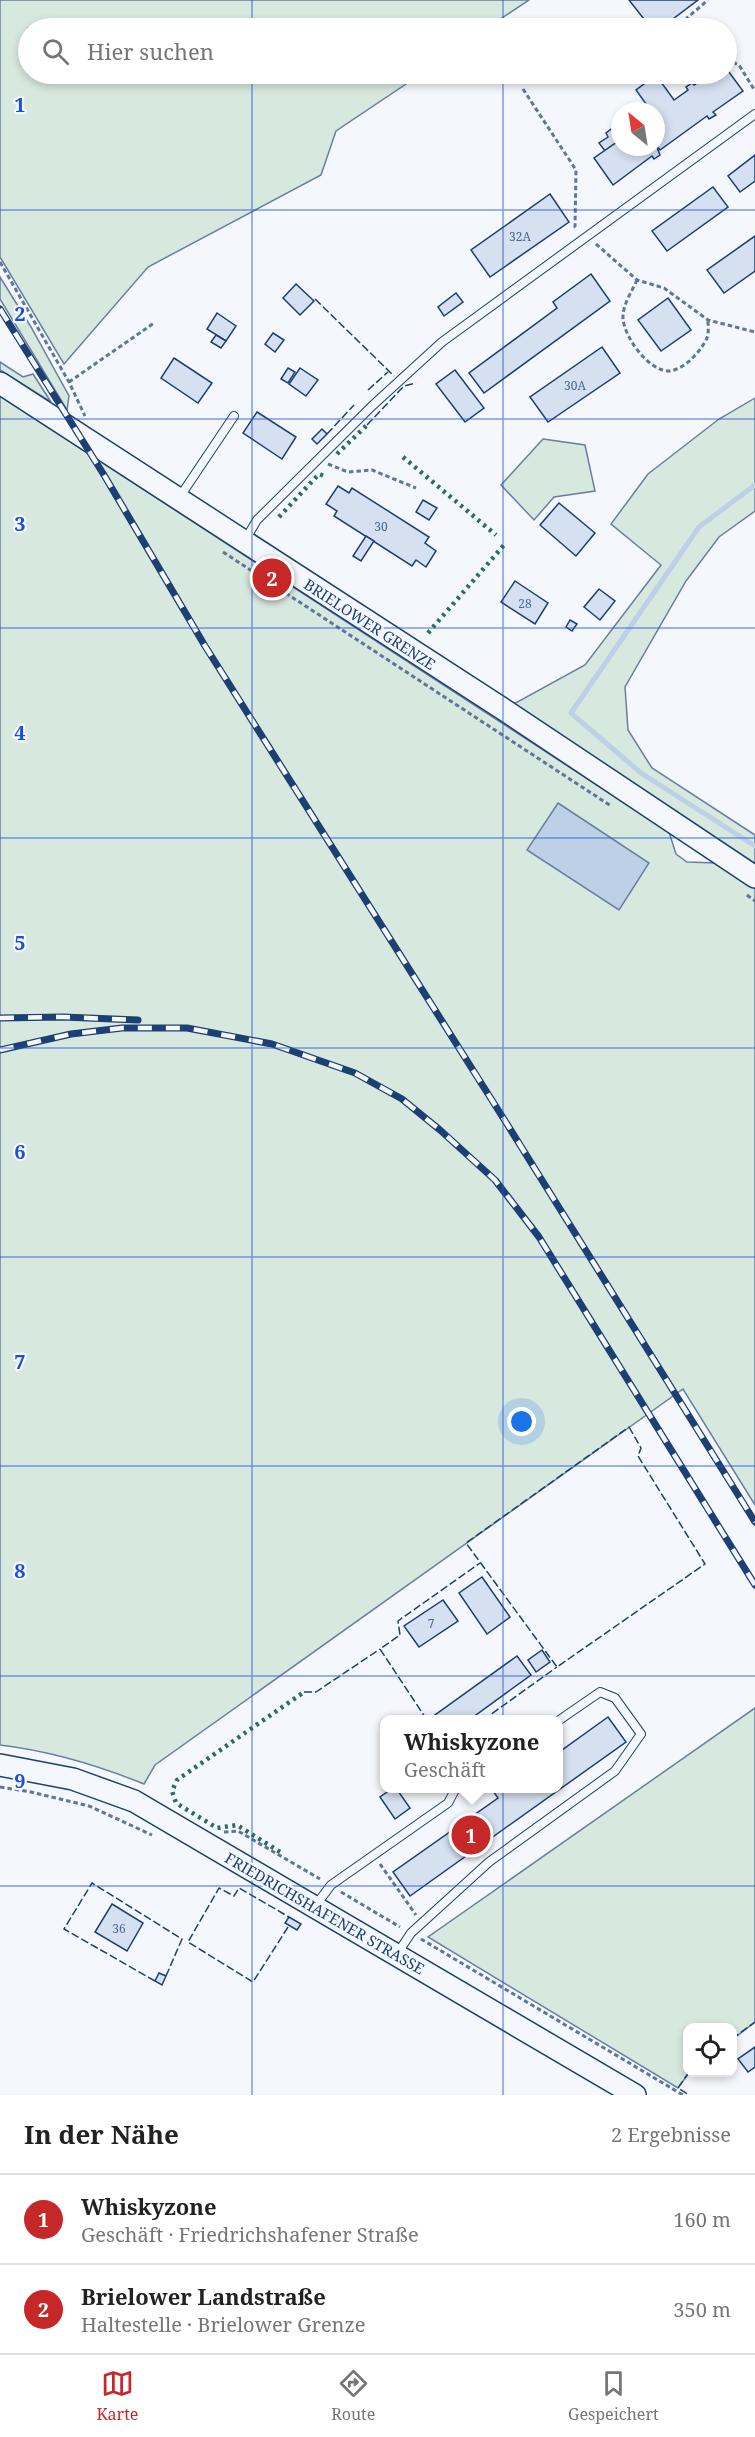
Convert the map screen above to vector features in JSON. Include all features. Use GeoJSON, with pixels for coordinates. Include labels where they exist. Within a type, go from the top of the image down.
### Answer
{"type":"FeatureCollection","features":[{"type":"Feature","properties":{"kind":"main road","name":"BRIELOWER GRENZE"},"geometry":{"type":"LineString","coordinates":[[0,383],[506,711],[751,886]]}},
{"type":"Feature","properties":{"kind":"main road","name":"FRIEDRICHSHAFENER STRASSE"},"geometry":{"type":"LineString","coordinates":[[0,1765],[73,1779],[134,1801],[635,2095]]}},
{"type":"Feature","properties":{"kind":"lane"},"geometry":{"type":"LineString","coordinates":[[244,542],[258,520],[392,386],[442,342],[755,114]]}},
{"type":"Feature","properties":{"kind":"lane"},"geometry":{"type":"LineString","coordinates":[[179,499],[234,416]]}},
{"type":"Feature","properties":{"kind":"lane"},"geometry":{"type":"LineString","coordinates":[[397,1955],[411,1933],[489,1862],[615,1772],[641,1734],[615,1698],[600,1692],[563,1717]]}},
{"type":"Feature","properties":{"kind":"lane"},"geometry":{"type":"LineString","coordinates":[[314,1907],[331,1885],[448,1803],[453,1793]]}},
{"type":"Feature","properties":{"kind":"path"},"geometry":{"type":"LineString","coordinates":[[687,18],[708,0]]}},
{"type":"Feature","properties":{"kind":"path"},"geometry":{"type":"LineString","coordinates":[[737,64],[755,91]]}},
{"type":"Feature","properties":{"kind":"path"},"geometry":{"type":"LineString","coordinates":[[523,88],[576,170],[575,227],[637,280],[664,288],[708,320],[755,332]]}},
{"type":"Feature","properties":{"kind":"path"},"geometry":{"type":"LineString","coordinates":[[0,262],[69,382],[87,420]]}},
{"type":"Feature","properties":{"kind":"path"},"geometry":{"type":"LineString","coordinates":[[637,280],[626,304],[623,319],[631,342],[645,359],[658,368],[669,371],[685,365],[708,336],[708,320]]}},
{"type":"Feature","properties":{"kind":"path"},"geometry":{"type":"LineString","coordinates":[[69,382],[154,323]]}},
{"type":"Feature","properties":{"kind":"path"},"geometry":{"type":"LineString","coordinates":[[318,460],[348,472],[372,470],[416,488]]}},
{"type":"Feature","properties":{"kind":"path"},"geometry":{"type":"LineString","coordinates":[[222,552],[614,808]]}},
{"type":"Feature","properties":{"kind":"path"},"geometry":{"type":"LineString","coordinates":[[751,886],[755,901]]}},
{"type":"Feature","properties":{"kind":"path"},"geometry":{"type":"LineString","coordinates":[[374,1855],[422,1924]]}},
{"type":"Feature","properties":{"kind":"shaded area"},"geometry":{"type":"Polygon","coordinates":[[[0,0],[529,0],[502,18],[18,18],[18,84],[406,84],[336,131],[321,175],[148,267],[64,364],[0,257],[0,0]]]}},
{"type":"Feature","properties":{"kind":"shaded area"},"geometry":{"type":"Polygon","coordinates":[[[0,277],[69,396],[67,410],[0,299],[0,277]]]}},
{"type":"Feature","properties":{"kind":"shaded area"},"geometry":{"type":"Polygon","coordinates":[[[0,362],[23,377],[33,374],[51,402],[0,370],[0,362]]]}},
{"type":"Feature","properties":{"kind":"shaded area"},"geometry":{"type":"Polygon","coordinates":[[[0,396],[669,832],[676,854],[687,862],[717,863],[755,888],[755,1505],[683,1389],[155,1765],[144,1784],[74,1760],[0,1745],[0,396]]]}},
{"type":"Feature","properties":{"kind":"shaded area"},"geometry":{"type":"Polygon","coordinates":[[[755,398],[755,511],[719,537],[686,581],[625,687],[628,730],[652,768],[755,835],[755,866],[510,706],[585,665],[661,565],[611,524],[648,474],[719,419],[755,398]]]}},
{"type":"Feature","properties":{"kind":"shaded area"},"geometry":{"type":"Polygon","coordinates":[[[543,439],[585,445],[595,491],[554,497],[534,520],[501,485],[543,439]]]}},
{"type":"Feature","properties":{"kind":"shaded area"},"geometry":{"type":"Polygon","coordinates":[[[755,1708],[755,2022],[737,2036],[737,2023],[683,2023],[683,2077],[686,2077],[678,2088],[428,1937],[755,1708]]]}},
{"type":"Feature","properties":{"kind":"water"},"geometry":{"type":"Polygon","coordinates":[[[558,803],[649,863],[619,910],[527,850],[558,803]]]}},
{"type":"Feature","properties":{"kind":"building"},"geometry":{"type":"Polygon","coordinates":[[[629,0],[698,0],[674,18],[643,18],[629,0]]]}},
{"type":"Feature","properties":{"kind":"building"},"geometry":{"type":"Polygon","coordinates":[[[737,83],[743,91],[713,112],[716,115],[709,119],[707,116],[665,146],[665,102],[645,102],[636,90],[644,84],[662,84],[674,100],[688,90],[686,87],[693,84],[737,83]]]}},
{"type":"Feature","properties":{"kind":"building"},"geometry":{"type":"Polygon","coordinates":[[[611,129],[611,147],[605,151],[599,143],[608,137],[606,133],[611,129]]]}},
{"type":"Feature","properties":{"kind":"building"},"geometry":{"type":"Polygon","coordinates":[[[611,146],[611,156],[652,156],[613,185],[594,158],[611,146]]]}},
{"type":"Feature","properties":{"kind":"building"},"geometry":{"type":"Polygon","coordinates":[[[755,155],[755,181],[740,192],[728,176],[755,155]]]}},
{"type":"Feature","properties":{"kind":"building"},"geometry":{"type":"Polygon","coordinates":[[[713,187],[728,207],[667,251],[652,231],[713,187]]]}},
{"type":"Feature","properties":{"kind":"building"},"geometry":{"type":"Polygon","coordinates":[[[550,194],[569,222],[490,277],[471,250],[550,194]]]}},
{"type":"Feature","properties":{"kind":"building"},"geometry":{"type":"Polygon","coordinates":[[[755,236],[755,271],[724,293],[707,270],[755,236]]]}},
{"type":"Feature","properties":{"kind":"building"},"geometry":{"type":"Polygon","coordinates":[[[591,274],[610,301],[484,393],[469,373],[557,308],[553,302],[591,274]]]}},
{"type":"Feature","properties":{"kind":"building"},"geometry":{"type":"Polygon","coordinates":[[[296,284],[314,301],[300,315],[283,298],[296,284]]]}},
{"type":"Feature","properties":{"kind":"building"},"geometry":{"type":"Polygon","coordinates":[[[456,293],[463,302],[444,316],[438,307],[456,293]]]}},
{"type":"Feature","properties":{"kind":"building"},"geometry":{"type":"Polygon","coordinates":[[[668,298],[691,330],[661,351],[638,320],[668,298]]]}},
{"type":"Feature","properties":{"kind":"building"},"geometry":{"type":"Polygon","coordinates":[[[217,313],[236,326],[226,341],[207,329],[217,313]]]}},
{"type":"Feature","properties":{"kind":"building"},"geometry":{"type":"Polygon","coordinates":[[[273,333],[284,340],[275,352],[265,344],[273,333]]]}},
{"type":"Feature","properties":{"kind":"building"},"geometry":{"type":"Polygon","coordinates":[[[216,335],[226,341],[221,348],[211,342],[216,335]]]}},
{"type":"Feature","properties":{"kind":"building"},"geometry":{"type":"Polygon","coordinates":[[[602,347],[620,373],[548,422],[530,397],[602,347]]]}},
{"type":"Feature","properties":{"kind":"building"},"geometry":{"type":"Polygon","coordinates":[[[174,358],[212,383],[198,403],[161,378],[174,358]]]}},
{"type":"Feature","properties":{"kind":"building"},"geometry":{"type":"Polygon","coordinates":[[[288,368],[295,372],[288,383],[281,379],[288,368]]]}},
{"type":"Feature","properties":{"kind":"building"},"geometry":{"type":"Polygon","coordinates":[[[300,368],[318,380],[306,396],[289,384],[300,368]]]}},
{"type":"Feature","properties":{"kind":"building"},"geometry":{"type":"Polygon","coordinates":[[[455,370],[484,408],[465,422],[436,384],[455,370]]]}},
{"type":"Feature","properties":{"kind":"building"},"geometry":{"type":"Polygon","coordinates":[[[257,412],[296,437],[282,459],[243,433],[257,412]]]}},
{"type":"Feature","properties":{"kind":"building"},"geometry":{"type":"Polygon","coordinates":[[[322,429],[327,434],[317,444],[312,439],[322,429]]]}},
{"type":"Feature","properties":{"kind":"building"},"geometry":{"type":"Polygon","coordinates":[[[338,486],[349,493],[352,488],[429,537],[425,543],[436,551],[426,567],[416,560],[412,566],[334,516],[337,511],[326,504],[338,486]]]}},
{"type":"Feature","properties":{"kind":"building"},"geometry":{"type":"Polygon","coordinates":[[[423,500],[437,508],[429,520],[416,512],[423,500]]]}},
{"type":"Feature","properties":{"kind":"building"},"geometry":{"type":"Polygon","coordinates":[[[559,503],[595,533],[576,556],[540,525],[559,503]]]}},
{"type":"Feature","properties":{"kind":"building"},"geometry":{"type":"Polygon","coordinates":[[[366,536],[374,541],[361,561],[353,556],[366,536]]]}},
{"type":"Feature","properties":{"kind":"building"},"geometry":{"type":"Polygon","coordinates":[[[515,581],[548,603],[535,624],[501,602],[515,581]]]}},
{"type":"Feature","properties":{"kind":"building"},"geometry":{"type":"Polygon","coordinates":[[[599,589],[615,601],[600,620],[584,607],[599,589]]]}},
{"type":"Feature","properties":{"kind":"building"},"geometry":{"type":"Polygon","coordinates":[[[570,620],[577,624],[572,631],[566,627],[570,620]]]}},
{"type":"Feature","properties":{"kind":"building"},"geometry":{"type":"Polygon","coordinates":[[[482,1577],[510,1617],[487,1634],[459,1593],[482,1577]]]}},
{"type":"Feature","properties":{"kind":"building"},"geometry":{"type":"Polygon","coordinates":[[[443,1600],[458,1621],[419,1647],[404,1626],[443,1600]]]}},
{"type":"Feature","properties":{"kind":"building"},"geometry":{"type":"Polygon","coordinates":[[[542,1650],[550,1662],[536,1672],[528,1660],[542,1650]]]}},
{"type":"Feature","properties":{"kind":"building"},"geometry":{"type":"Polygon","coordinates":[[[517,1656],[531,1675],[476,1715],[435,1715],[517,1656]]]}},
{"type":"Feature","properties":{"kind":"building"},"geometry":{"type":"Polygon","coordinates":[[[608,1717],[626,1742],[563,1787],[563,1749],[608,1717]]]}},
{"type":"Feature","properties":{"kind":"building"},"geometry":{"type":"Polygon","coordinates":[[[386,1793],[400,1793],[410,1808],[395,1819],[380,1797],[386,1793]]]}},
{"type":"Feature","properties":{"kind":"building"},"geometry":{"type":"Polygon","coordinates":[[[494,1793],[554,1793],[410,1896],[393,1872],[498,1798],[494,1793]]]}},
{"type":"Feature","properties":{"kind":"building"},"geometry":{"type":"Polygon","coordinates":[[[112,1904],[143,1923],[127,1951],[95,1932],[112,1904]]]}},
{"type":"Feature","properties":{"kind":"building"},"geometry":{"type":"Polygon","coordinates":[[[289,1917],[301,1924],[297,1930],[285,1923],[289,1917]]]}},
{"type":"Feature","properties":{"kind":"building"},"geometry":{"type":"Polygon","coordinates":[[[159,1973],[166,1976],[162,1985],[155,1981],[159,1973]]]}},
{"type":"Feature","properties":{"kind":"building"},"geometry":{"type":"Polygon","coordinates":[[[755,2047],[755,2067],[748,2072],[738,2059],[755,2047]]]}},
{"type":"Feature","properties":{"kind":"waterway"},"geometry":{"type":"LineString","coordinates":[[755,485],[699,527],[571,713],[641,773],[755,846]]}},
{"type":"Feature","properties":{"kind":"railway"},"geometry":{"type":"LineString","coordinates":[[0,309],[104,475],[205,646],[755,1522]]}},
{"type":"Feature","properties":{"kind":"railway"},"geometry":{"type":"LineString","coordinates":[[0,1018],[63,1017],[138,1020]]}},
{"type":"Feature","properties":{"kind":"railway"},"geometry":{"type":"LineString","coordinates":[[0,1050],[71,1034],[122,1028],[187,1028],[272,1044],[355,1073],[402,1099],[495,1180],[539,1237],[755,1585]]}},
{"type":"Feature","properties":{"kind":"hedge"},"geometry":{"type":"LineString","coordinates":[[337,454],[367,425]]}},
{"type":"Feature","properties":{"kind":"hedge"},"geometry":{"type":"LineString","coordinates":[[403,457],[496,535]]}},
{"type":"Feature","properties":{"kind":"hedge"},"geometry":{"type":"LineString","coordinates":[[279,517],[319,474],[327,477]]}},
{"type":"Feature","properties":{"kind":"hedge"},"geometry":{"type":"LineString","coordinates":[[428,633],[504,545]]}},
{"type":"Feature","properties":{"kind":"hedge"},"geometry":{"type":"LineString","coordinates":[[280,1852],[237,1825],[217,1828],[176,1803],[172,1791],[177,1780],[304,1692]]}},
{"type":"Feature","properties":{"kind":"fence"},"geometry":{"type":"LineString","coordinates":[[315,299],[394,376]]}},
{"type":"Feature","properties":{"kind":"fence"},"geometry":{"type":"LineString","coordinates":[[368,390],[388,372]]}},
{"type":"Feature","properties":{"kind":"fence"},"geometry":{"type":"LineString","coordinates":[[367,425],[404,386],[416,383]]}},
{"type":"Feature","properties":{"kind":"fence"},"geometry":{"type":"LineString","coordinates":[[327,434],[354,405]]}},
{"type":"Feature","properties":{"kind":"fence"},"geometry":{"type":"LineString","coordinates":[[629,1427],[641,1448],[638,1456],[705,1564],[557,1667],[466,1543],[629,1427]]}},
{"type":"Feature","properties":{"kind":"fence"},"geometry":{"type":"LineString","coordinates":[[424,1715],[380,1649],[400,1635],[398,1621],[480,1563]]}},
{"type":"Feature","properties":{"kind":"fence"},"geometry":{"type":"LineString","coordinates":[[304,1692],[316,1692],[380,1649]]}},
{"type":"Feature","properties":{"kind":"fence"},"geometry":{"type":"LineString","coordinates":[[490,1715],[557,1667]]}},
{"type":"Feature","properties":{"kind":"fence"},"geometry":{"type":"LineString","coordinates":[[155,1981],[64,1929],[92,1883],[182,1939],[166,1976]]}},
{"type":"Feature","properties":{"kind":"fence"},"geometry":{"type":"LineString","coordinates":[[288,1927],[253,1982],[188,1942],[219,1888],[234,1896],[239,1888],[289,1917]]}},
{"type":"Feature","properties":{"kind":"fence"},"geometry":{"type":"LineString","coordinates":[[737,2035],[755,2022]]}},
{"type":"Feature","properties":{"kind":"fence"},"geometry":{"type":"LineString","coordinates":[[686,2077],[678,2088],[689,2095]]}},
{"type":"Feature","properties":{"kind":"place","name":"Brielower Landstraße"},"geometry":{"type":"Point","coordinates":[272,578]}},
{"type":"Feature","properties":{"kind":"place","name":"Whiskyzone"},"geometry":{"type":"Point","coordinates":[471,1835]}}]}
